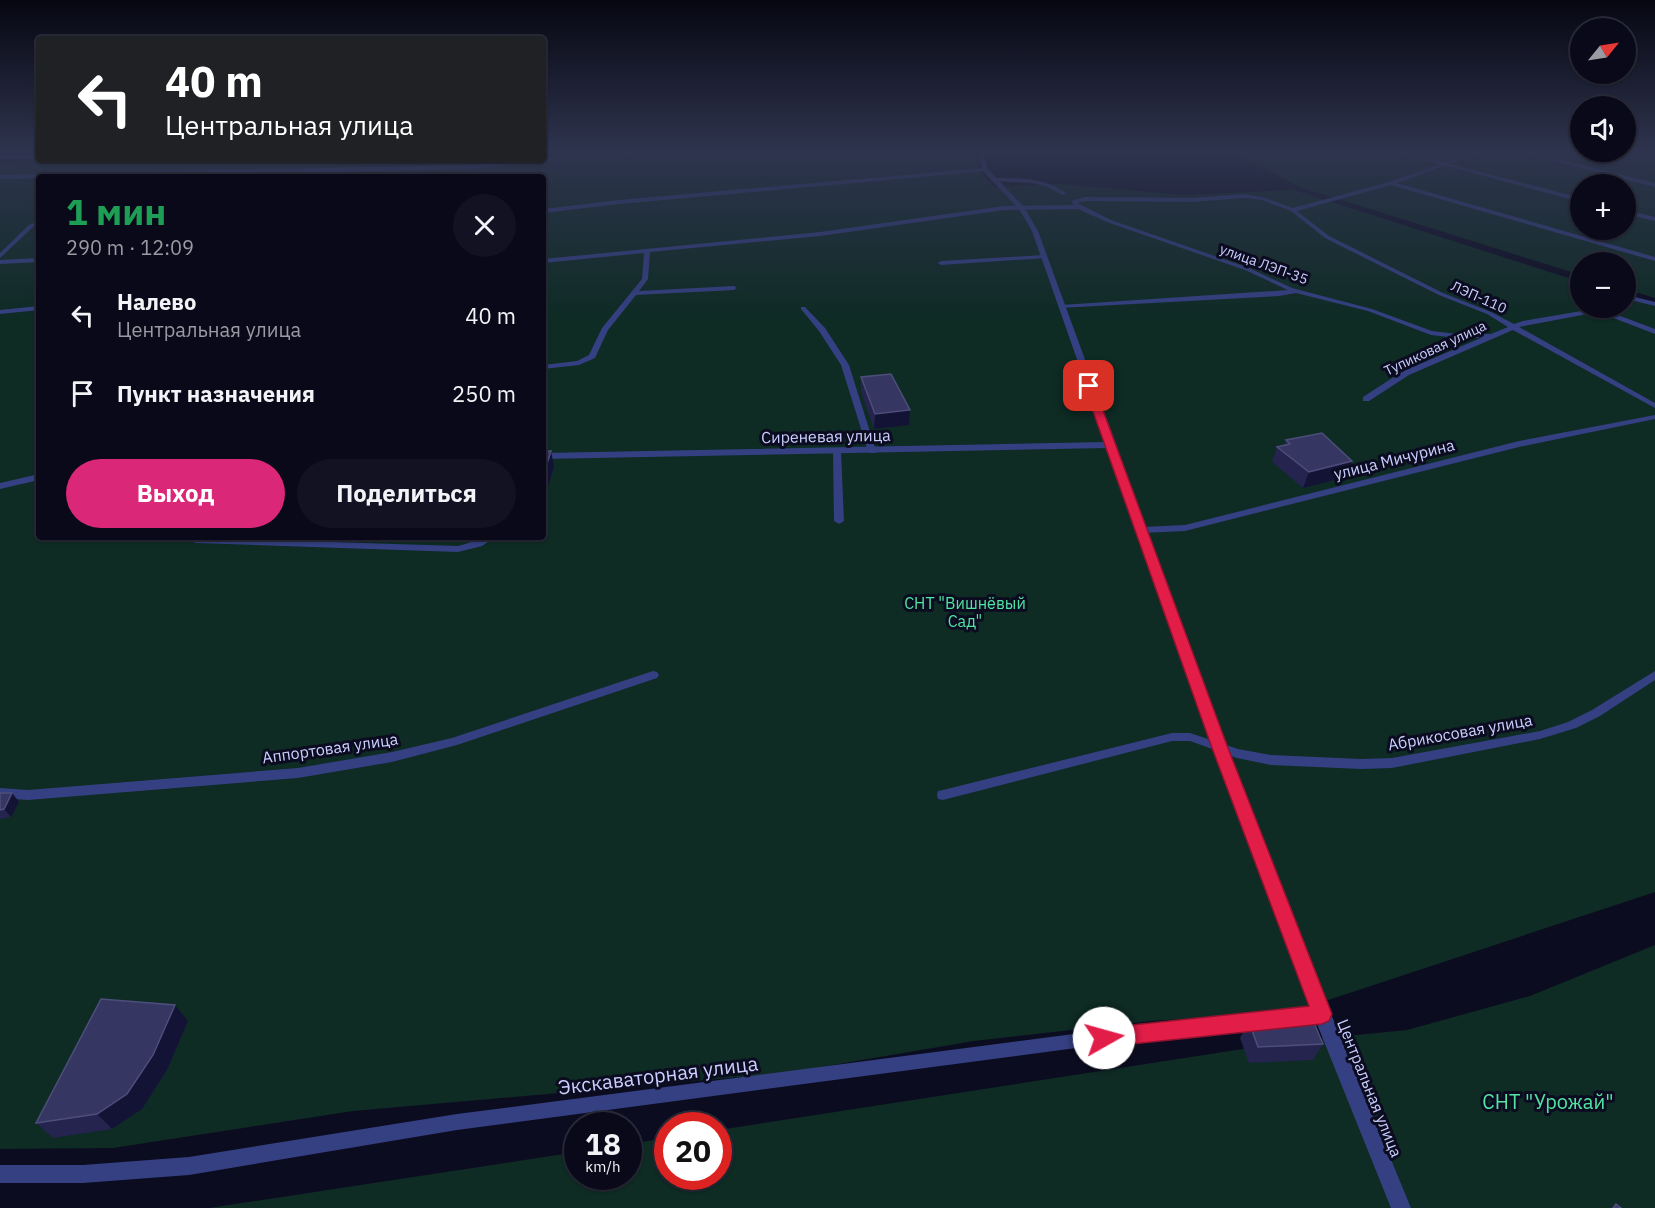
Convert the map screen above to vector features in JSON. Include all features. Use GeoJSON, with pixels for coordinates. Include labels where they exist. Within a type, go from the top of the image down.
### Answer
{"type":"FeatureCollection","features":[{"type":"Feature","properties":{"kind":"street","name":"Центральная улица"},"geometry":{"type":"LineString","coordinates":[[1022,208],[1035,231],[1110,446],[1220,748],[1322,1014],[1401,1208]]}},
{"type":"Feature","properties":{"kind":"street"},"geometry":{"type":"LineString","coordinates":[[1636,214],[1655,219]]}},
{"type":"Feature","properties":{"kind":"street","name":"Сиреневая улица"},"geometry":{"type":"LineString","coordinates":[[546,456],[1110,446]]}},
{"type":"Feature","properties":{"kind":"street"},"geometry":{"type":"LineString","coordinates":[[0,486],[36,478]]}},
{"type":"Feature","properties":{"kind":"lane"},"geometry":{"type":"LineString","coordinates":[[546,211],[574,207]]}},
{"type":"Feature","properties":{"kind":"lane","name":"ЛЭП-110"},"geometry":{"type":"LineString","coordinates":[[546,261],[820,234],[993,209],[1029,207]]}},
{"type":"Feature","properties":{"kind":"lane","name":"улица ЛЭП-35"},"geometry":{"type":"LineString","coordinates":[[1085,207],[1109,221],[1247,269],[1295,291],[1370,310],[1431,333],[1491,336]]}},
{"type":"Feature","properties":{"kind":"lane","name":"ЛЭП-110"},"geometry":{"type":"LineString","coordinates":[[1286,207],[1293,210],[1318,231],[1376,262],[1514,326],[1655,406]]}},
{"type":"Feature","properties":{"kind":"lane"},"geometry":{"type":"LineString","coordinates":[[1293,210],[1303,207]]}},
{"type":"Feature","properties":{"kind":"lane"},"geometry":{"type":"LineString","coordinates":[[1476,207],[1655,259]]}},
{"type":"Feature","properties":{"kind":"lane"},"geometry":{"type":"LineString","coordinates":[[0,256],[31,226],[36,224]]}},
{"type":"Feature","properties":{"kind":"lane"},"geometry":{"type":"LineString","coordinates":[[546,367],[571,365],[588,360],[605,330],[647,275],[647,250]]}},
{"type":"Feature","properties":{"kind":"lane"},"geometry":{"type":"LineString","coordinates":[[941,263],[1044,257]]}},
{"type":"Feature","properties":{"kind":"lane"},"geometry":{"type":"LineString","coordinates":[[0,262],[36,260]]}},
{"type":"Feature","properties":{"kind":"lane"},"geometry":{"type":"LineString","coordinates":[[634,293],[734,288]]}},
{"type":"Feature","properties":{"kind":"lane"},"geometry":{"type":"LineString","coordinates":[[1061,307],[1279,294],[1295,291]]}},
{"type":"Feature","properties":{"kind":"lane"},"geometry":{"type":"LineString","coordinates":[[1636,299],[1655,304]]}},
{"type":"Feature","properties":{"kind":"lane"},"geometry":{"type":"LineString","coordinates":[[0,312],[36,308]]}},
{"type":"Feature","properties":{"kind":"lane"},"geometry":{"type":"LineString","coordinates":[[803,308],[822,330],[845,365],[872,451]]}},
{"type":"Feature","properties":{"kind":"lane","name":"Тупиковая улица"},"geometry":{"type":"LineString","coordinates":[[1366,399],[1406,373],[1514,326],[1570,315]]}},
{"type":"Feature","properties":{"kind":"lane","name":"Тупиковая улица"},"geometry":{"type":"LineString","coordinates":[[1623,318],[1655,332]]}},
{"type":"Feature","properties":{"kind":"lane","name":"улица Мичурина"},"geometry":{"type":"LineString","coordinates":[[1142,530],[1185,528],[1519,444],[1655,417]]}},
{"type":"Feature","properties":{"kind":"lane"},"geometry":{"type":"LineString","coordinates":[[837,451],[839,521]]}},
{"type":"Feature","properties":{"kind":"lane"},"geometry":{"type":"LineString","coordinates":[[197,540],[458,549],[469,548],[484,540]]}},
{"type":"Feature","properties":{"kind":"lane","name":"Аппортовая улица"},"geometry":{"type":"LineString","coordinates":[[0,793],[28,795],[298,773],[392,757],[453,742],[653,675]]}},
{"type":"Feature","properties":{"kind":"lane","name":"Абрикосовая улица"},"geometry":{"type":"LineString","coordinates":[[943,795],[1172,737],[1190,737],[1253,758],[1361,764],[1419,759],[1540,735],[1572,724],[1596,713],[1655,675]]}},
{"type":"Feature","properties":{"kind":"lane","name":"Экскаваторная улица"},"geometry":{"type":"LineString","coordinates":[[0,1174],[83,1174],[189,1166],[469,1120],[1151,1031],[1322,1014]]}},
{"type":"Feature","properties":{"kind":"green space","name":"СНТ \"Вишнёвый Сад\""},"geometry":{"type":"Polygon","coordinates":[[[0,207],[36,207],[36,540],[546,540],[546,207],[1348,207],[1570,278],[1570,318],[1636,318],[1636,299],[1655,306],[1655,892],[1292,1012],[1151,1021],[974,1041],[786,1073],[353,1111],[113,1148],[0,1149],[0,207]]]}},
{"type":"Feature","properties":{"kind":"green space"},"geometry":{"type":"Polygon","coordinates":[[[1365,207],[1570,207],[1570,240],[1636,240],[1636,207],[1655,207],[1655,298],[1636,292],[1636,252],[1570,252],[1570,272],[1365,207]]]}},
{"type":"Feature","properties":{"kind":"green space","name":"СНТ \"Урожай\""},"geometry":{"type":"Polygon","coordinates":[[[1655,945],[1655,1208],[209,1208],[564,1154],[564,1190],[642,1190],[642,1142],[654,1140],[654,1190],[732,1190],[732,1128],[1295,1041],[1407,1030],[1530,996],[1655,945]]]}},
{"type":"Feature","properties":{"kind":"building"},"geometry":{"type":"Polygon","coordinates":[[[891,374],[910,410],[875,414],[861,377],[891,374]]]}},
{"type":"Feature","properties":{"kind":"building"},"geometry":{"type":"Polygon","coordinates":[[[1322,433],[1352,461],[1309,472],[1277,447],[1290,444],[1286,440],[1322,433]]]}},
{"type":"Feature","properties":{"kind":"building"},"geometry":{"type":"Polygon","coordinates":[[[551,451],[546,467],[546,452],[551,451]]]}},
{"type":"Feature","properties":{"kind":"building"},"geometry":{"type":"Polygon","coordinates":[[[0,793],[12,793],[4,809],[0,810],[0,793]]]}},
{"type":"Feature","properties":{"kind":"building"},"geometry":{"type":"Polygon","coordinates":[[[101,999],[175,1005],[153,1055],[127,1094],[97,1114],[36,1123],[101,999]]]}},
{"type":"Feature","properties":{"kind":"building"},"geometry":{"type":"Polygon","coordinates":[[[1309,1011],[1323,1044],[1258,1047],[1249,1022],[1288,1020],[1288,1012],[1309,1011]]]}},
{"type":"Feature","properties":{"kind":"route"},"geometry":{"type":"LineString","coordinates":[[1089,386],[1220,748],[1322,1014],[1151,1031],[1104,1038]]}}]}
